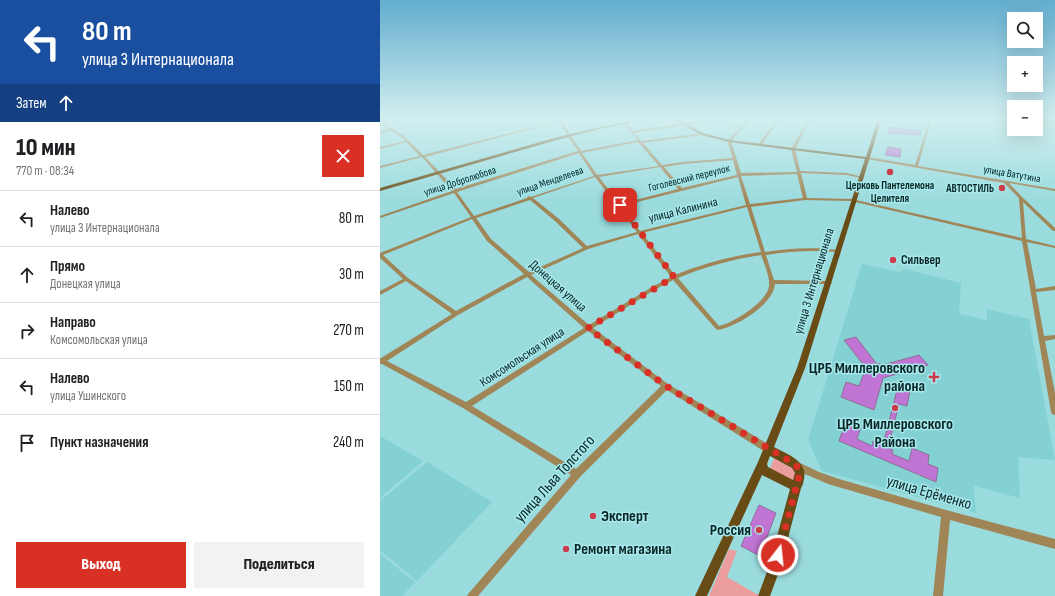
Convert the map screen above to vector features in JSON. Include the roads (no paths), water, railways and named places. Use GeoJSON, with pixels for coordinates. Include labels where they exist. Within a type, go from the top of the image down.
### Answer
{"type":"FeatureCollection","features":[{"type":"Feature","properties":{"kind":"main road"},"geometry":{"type":"LineString","coordinates":[[380,190],[531,146]]}},
{"type":"Feature","properties":{"kind":"main road","name":"улица Ватутина"},"geometry":{"type":"LineString","coordinates":[[767,146],[867,158]]}},
{"type":"Feature","properties":{"kind":"main road","name":"улица 3 Интернационала"},"geometry":{"type":"LineString","coordinates":[[701,596],[762,464],[800,368],[829,283],[853,200],[871,146]]}},
{"type":"Feature","properties":{"kind":"main road"},"geometry":{"type":"LineString","coordinates":[[768,449],[800,473]]}},
{"type":"Feature","properties":{"kind":"main road"},"geometry":{"type":"LineString","coordinates":[[762,464],[764,470],[792,485],[800,473]]}},
{"type":"Feature","properties":{"kind":"main road"},"geometry":{"type":"LineString","coordinates":[[764,596],[774,570],[800,473]]}},
{"type":"Feature","properties":{"kind":"street","name":"Донецкая улица"},"geometry":{"type":"LineString","coordinates":[[411,146],[455,191],[489,240],[588,328],[666,386],[768,449]]}},
{"type":"Feature","properties":{"kind":"street"},"geometry":{"type":"LineString","coordinates":[[380,167],[458,146]]}},
{"type":"Feature","properties":{"kind":"street"},"geometry":{"type":"LineString","coordinates":[[576,146],[596,176],[620,205],[674,277],[718,328],[725,327],[742,318],[771,291],[772,282],[731,146]]}},
{"type":"Feature","properties":{"kind":"street","name":"улица Добролюбова"},"geometry":{"type":"LineString","coordinates":[[380,217],[455,191],[580,152],[617,146]]}},
{"type":"Feature","properties":{"kind":"street"},"geometry":{"type":"LineString","coordinates":[[643,146],[681,190]]}},
{"type":"Feature","properties":{"kind":"street"},"geometry":{"type":"LineString","coordinates":[[795,146],[793,149],[805,199]]}},
{"type":"Feature","properties":{"kind":"street"},"geometry":{"type":"LineString","coordinates":[[916,166],[922,146]]}},
{"type":"Feature","properties":{"kind":"street","name":"улица Ватутина"},"geometry":{"type":"LineString","coordinates":[[867,158],[1055,190]]}},
{"type":"Feature","properties":{"kind":"street","name":"улица Менделеева"},"geometry":{"type":"LineString","coordinates":[[380,255],[474,217],[596,176],[661,166],[735,159]]}},
{"type":"Feature","properties":{"kind":"street","name":"Гоголевский переулок"},"geometry":{"type":"LineString","coordinates":[[620,205],[740,174],[847,174],[861,177]]}},
{"type":"Feature","properties":{"kind":"street"},"geometry":{"type":"LineString","coordinates":[[1006,182],[1020,198],[1055,230]]}},
{"type":"Feature","properties":{"kind":"street"},"geometry":{"type":"LineString","coordinates":[[529,198],[558,220],[586,248]]}},
{"type":"Feature","properties":{"kind":"street"},"geometry":{"type":"LineString","coordinates":[[1020,198],[1024,240],[1055,412]]}},
{"type":"Feature","properties":{"kind":"street","name":"улица Калинина"},"geometry":{"type":"LineString","coordinates":[[381,361],[456,314],[527,275],[586,248],[640,232],[748,206],[805,199],[853,200],[1055,247]]}},
{"type":"Feature","properties":{"kind":"street","name":"Комсомольская улица"},"geometry":{"type":"LineString","coordinates":[[466,406],[588,328],[674,277],[712,264],[763,254],[822,249],[838,251]]}},
{"type":"Feature","properties":{"kind":"street"},"geometry":{"type":"LineString","coordinates":[[380,255],[406,278],[456,314]]}},
{"type":"Feature","properties":{"kind":"street"},"geometry":{"type":"LineString","coordinates":[[380,293],[406,278]]}},
{"type":"Feature","properties":{"kind":"street"},"geometry":{"type":"LineString","coordinates":[[772,282],[829,283]]}},
{"type":"Feature","properties":{"kind":"street"},"geometry":{"type":"LineString","coordinates":[[1033,291],[1055,288]]}},
{"type":"Feature","properties":{"kind":"street"},"geometry":{"type":"LineString","coordinates":[[1042,339],[1055,337]]}},
{"type":"Feature","properties":{"kind":"street"},"geometry":{"type":"LineString","coordinates":[[381,361],[466,406],[577,474]]}},
{"type":"Feature","properties":{"kind":"street","name":"улица Льва Толстого"},"geometry":{"type":"LineString","coordinates":[[472,596],[577,474],[666,386]]}},
{"type":"Feature","properties":{"kind":"street","name":"улица Ерёменко"},"geometry":{"type":"LineString","coordinates":[[800,473],[840,483],[946,515],[1055,544]]}},
{"type":"Feature","properties":{"kind":"street"},"geometry":{"type":"LineString","coordinates":[[938,596],[946,515]]}},
{"type":"Feature","properties":{"kind":"place","name":"Церковь Пантелемона Целителя"},"geometry":{"type":"Point","coordinates":[890,172]}},
{"type":"Feature","properties":{"kind":"place","name":"АВТОСТИЛЬ"},"geometry":{"type":"Point","coordinates":[1002,188]}},
{"type":"Feature","properties":{"kind":"place","name":"Сильвер"},"geometry":{"type":"Point","coordinates":[893,260]}},
{"type":"Feature","properties":{"kind":"place","name":"ЦРБ Миллеровского района"},"geometry":{"type":"Point","coordinates":[934,377]}},
{"type":"Feature","properties":{"kind":"place","name":"ЦРБ Миллеровского Района"},"geometry":{"type":"Point","coordinates":[895,408]}},
{"type":"Feature","properties":{"kind":"place","name":"Эксперт"},"geometry":{"type":"Point","coordinates":[593,516]}},
{"type":"Feature","properties":{"kind":"place","name":"Россия"},"geometry":{"type":"Point","coordinates":[759,530]}},
{"type":"Feature","properties":{"kind":"place","name":"Ремонт магазина"},"geometry":{"type":"Point","coordinates":[566,549]}}]}
